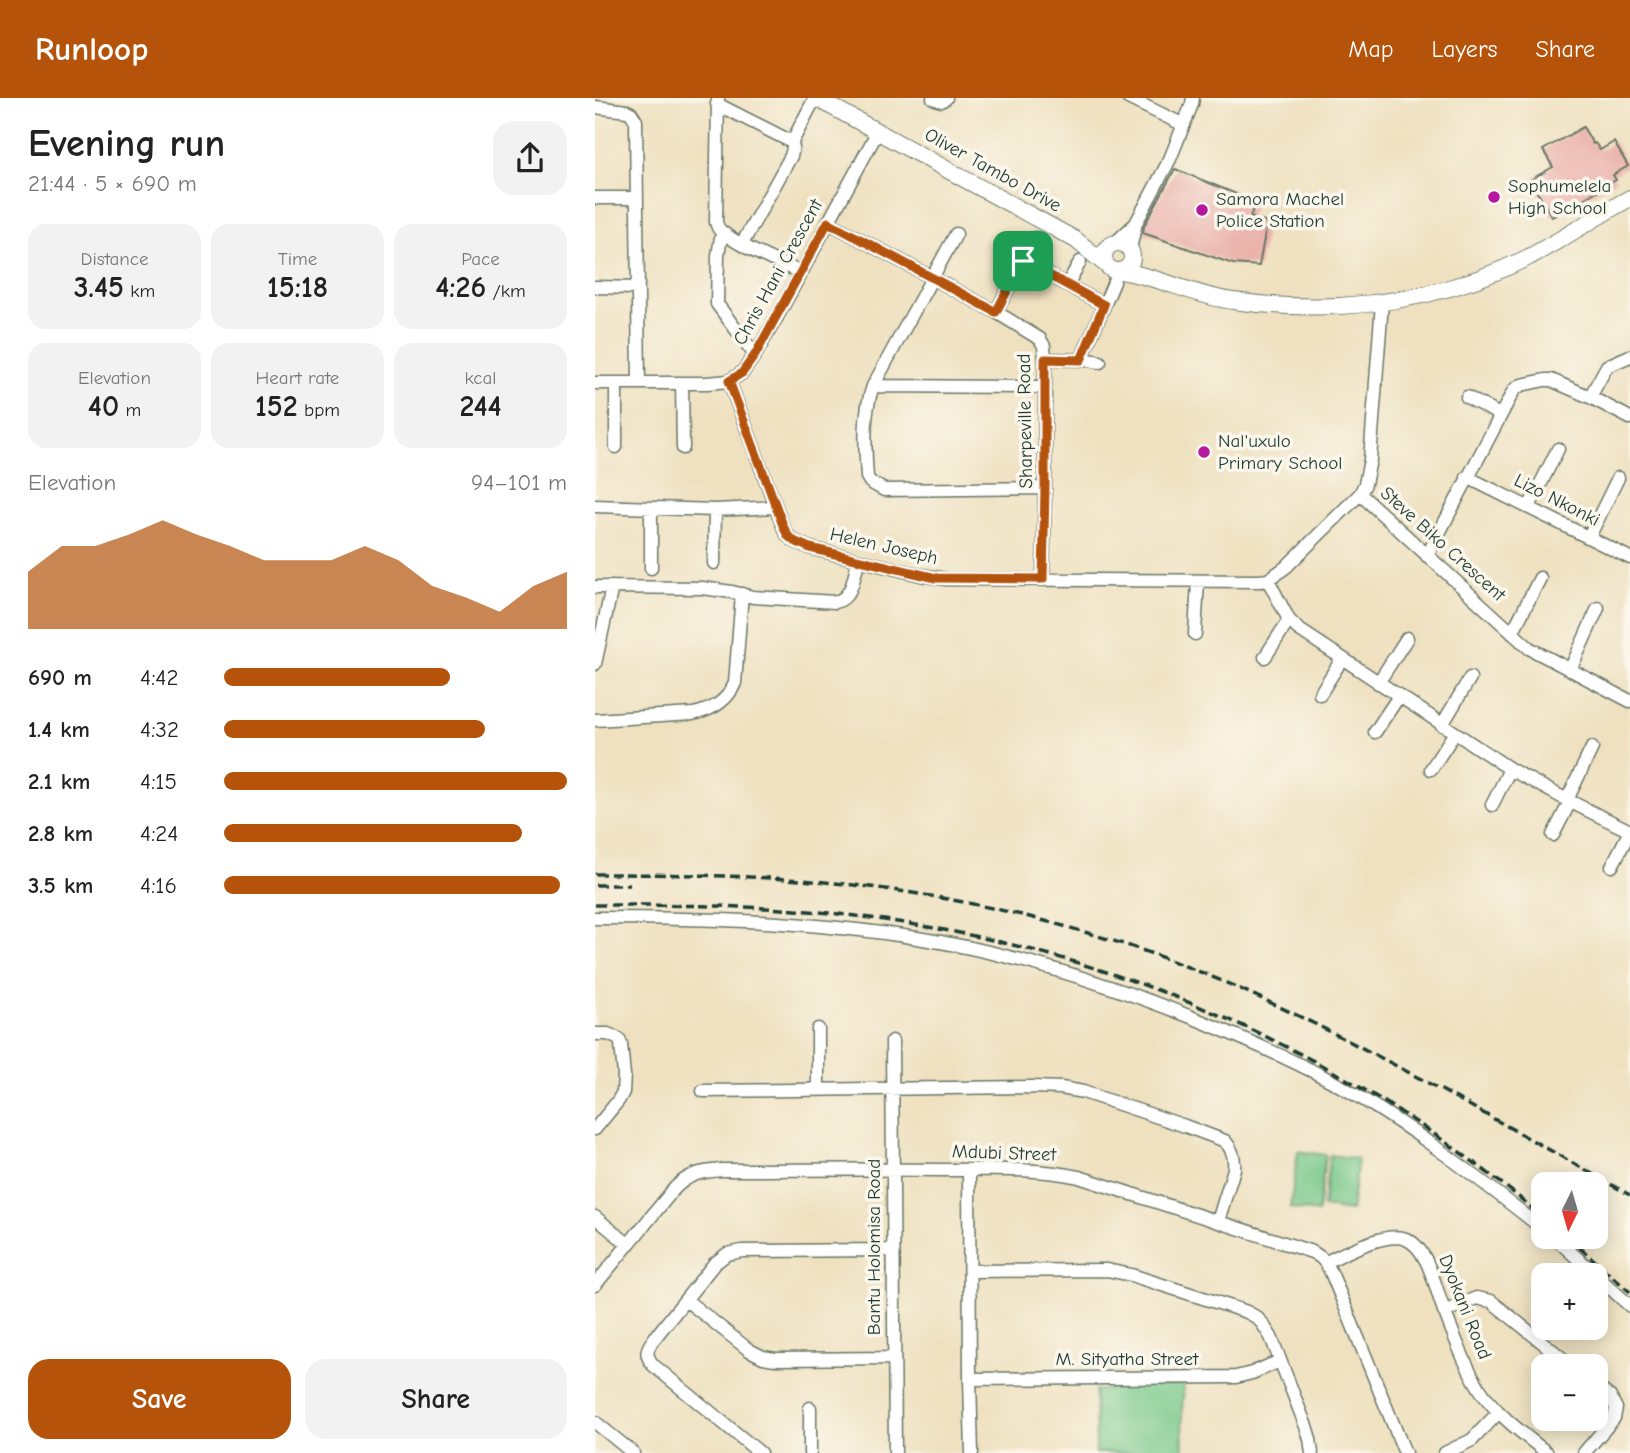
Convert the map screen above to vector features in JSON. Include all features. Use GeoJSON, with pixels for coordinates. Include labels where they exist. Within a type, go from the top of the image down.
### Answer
{"type":"FeatureCollection","features":[{"type":"Feature","properties":{"kind":"street","name":"Oliver Tambo Drive"},"geometry":{"type":"LineString","coordinates":[[815,98],[1076,240],[1117,277]]}},
{"type":"Feature","properties":{"kind":"street"},"geometry":{"type":"LineString","coordinates":[[742,244],[791,156],[792,142],[815,98]]}},
{"type":"Feature","properties":{"kind":"street"},"geometry":{"type":"LineString","coordinates":[[933,98],[941,101],[946,98]]}},
{"type":"Feature","properties":{"kind":"street"},"geometry":{"type":"LineString","coordinates":[[1128,98],[1184,125]]}},
{"type":"Feature","properties":{"kind":"street"},"geometry":{"type":"LineString","coordinates":[[1104,263],[1104,253],[1122,247],[1136,223],[1170,159],[1193,98]]}},
{"type":"Feature","properties":{"kind":"street"},"geometry":{"type":"LineString","coordinates":[[792,142],[717,101],[717,227],[742,244],[801,273]]}},
{"type":"Feature","properties":{"kind":"street"},"geometry":{"type":"LineString","coordinates":[[595,107],[627,111],[636,121],[639,383]]}},
{"type":"Feature","properties":{"kind":"street","name":"Chris Hani Crescent"},"geometry":{"type":"LineString","coordinates":[[729,381],[742,373],[755,355],[878,131]]}},
{"type":"Feature","properties":{"kind":"street"},"geometry":{"type":"LineString","coordinates":[[595,198],[637,198]]}},
{"type":"Feature","properties":{"kind":"street"},"geometry":{"type":"LineString","coordinates":[[1117,277],[1156,279],[1190,291],[1229,300],[1278,306],[1310,308],[1383,303],[1414,298],[1492,274],[1529,257],[1630,198]]}},
{"type":"Feature","properties":{"kind":"street","name":"Sharpeville Road"},"geometry":{"type":"LineString","coordinates":[[828,222],[996,312],[1040,339],[1044,346],[1045,359],[1043,579]]}},
{"type":"Feature","properties":{"kind":"street"},"geometry":{"type":"LineString","coordinates":[[722,232],[718,255],[717,304],[755,355]]}},
{"type":"Feature","properties":{"kind":"street"},"geometry":{"type":"LineString","coordinates":[[956,234],[873,386],[867,407],[867,470],[870,482],[884,490],[1045,488]]}},
{"type":"Feature","properties":{"kind":"street"},"geometry":{"type":"LineString","coordinates":[[996,312],[1035,238]]}},
{"type":"Feature","properties":{"kind":"street","name":"Oliver Tambo Drive"},"geometry":{"type":"LineString","coordinates":[[1076,240],[1122,247]]}},
{"type":"Feature","properties":{"kind":"street"},"geometry":{"type":"LineString","coordinates":[[1081,360],[1117,277],[1130,265],[1122,247]]}},
{"type":"Feature","properties":{"kind":"street"},"geometry":{"type":"LineString","coordinates":[[1122,247],[1156,279]]}},
{"type":"Feature","properties":{"kind":"street"},"geometry":{"type":"LineString","coordinates":[[1023,261],[1104,305]]}},
{"type":"Feature","properties":{"kind":"street"},"geometry":{"type":"LineString","coordinates":[[1067,285],[1080,262]]}},
{"type":"Feature","properties":{"kind":"street"},"geometry":{"type":"LineString","coordinates":[[595,287],[637,288]]}},
{"type":"Feature","properties":{"kind":"street","name":"Steve Biko Crescent"},"geometry":{"type":"LineString","coordinates":[[1383,303],[1370,460],[1360,494],[1529,648],[1630,700]]}},
{"type":"Feature","properties":{"kind":"street"},"geometry":{"type":"LineString","coordinates":[[1590,397],[1607,366],[1630,356]]}},
{"type":"Feature","properties":{"kind":"street"},"geometry":{"type":"LineString","coordinates":[[1045,359],[1100,362]]}},
{"type":"Feature","properties":{"kind":"street"},"geometry":{"type":"LineString","coordinates":[[1427,556],[1500,415],[1514,390],[1521,385],[1551,380],[1630,418]]}},
{"type":"Feature","properties":{"kind":"street"},"geometry":{"type":"LineString","coordinates":[[595,383],[729,381]]}},
{"type":"Feature","properties":{"kind":"street","name":"Helen Joseph"},"geometry":{"type":"LineString","coordinates":[[729,381],[784,528],[794,541],[810,548],[946,579],[1268,580]]}},
{"type":"Feature","properties":{"kind":"street"},"geometry":{"type":"LineString","coordinates":[[616,383],[616,447]]}},
{"type":"Feature","properties":{"kind":"street"},"geometry":{"type":"LineString","coordinates":[[682,383],[683,448]]}},
{"type":"Feature","properties":{"kind":"street"},"geometry":{"type":"LineString","coordinates":[[873,386],[1045,387]]}},
{"type":"Feature","properties":{"kind":"street"},"geometry":{"type":"LineString","coordinates":[[1467,397],[1500,415]]}},
{"type":"Feature","properties":{"kind":"street"},"geometry":{"type":"LineString","coordinates":[[1529,507],[1558,449]]}},
{"type":"Feature","properties":{"kind":"street","name":"Lizo Nkonki"},"geometry":{"type":"LineString","coordinates":[[1468,477],[1630,558]]}},
{"type":"Feature","properties":{"kind":"street"},"geometry":{"type":"LineString","coordinates":[[1589,537],[1618,478]]}},
{"type":"Feature","properties":{"kind":"street"},"geometry":{"type":"LineString","coordinates":[[1360,494],[1286,567],[1268,580],[1289,620],[1342,659],[1510,769],[1630,831],[1612,866]]}},
{"type":"Feature","properties":{"kind":"street"},"geometry":{"type":"LineString","coordinates":[[595,506],[715,510],[776,507]]}},
{"type":"Feature","properties":{"kind":"street"},"geometry":{"type":"LineString","coordinates":[[651,508],[651,568]]}},
{"type":"Feature","properties":{"kind":"street"},"geometry":{"type":"LineString","coordinates":[[714,563],[715,510]]}},
{"type":"Feature","properties":{"kind":"street"},"geometry":{"type":"LineString","coordinates":[[595,587],[702,588],[753,597],[829,603],[841,601],[849,593],[858,561]]}},
{"type":"Feature","properties":{"kind":"street"},"geometry":{"type":"LineString","coordinates":[[1512,633],[1540,578]]}},
{"type":"Feature","properties":{"kind":"street"},"geometry":{"type":"LineString","coordinates":[[1195,634],[1198,581]]}},
{"type":"Feature","properties":{"kind":"street"},"geometry":{"type":"LineString","coordinates":[[595,664],[612,587]]}},
{"type":"Feature","properties":{"kind":"street"},"geometry":{"type":"LineString","coordinates":[[595,720],[693,714],[722,703],[733,690],[735,683],[742,594]]}},
{"type":"Feature","properties":{"kind":"street"},"geometry":{"type":"LineString","coordinates":[[1570,670],[1598,608]]}},
{"type":"Feature","properties":{"kind":"street"},"geometry":{"type":"LineString","coordinates":[[1265,657],[1289,620]]}},
{"type":"Feature","properties":{"kind":"street"},"geometry":{"type":"LineString","coordinates":[[1378,683],[1407,638]]}},
{"type":"Feature","properties":{"kind":"street"},"geometry":{"type":"LineString","coordinates":[[1320,694],[1342,659]]}},
{"type":"Feature","properties":{"kind":"street"},"geometry":{"type":"LineString","coordinates":[[1441,725],[1470,678]]}},
{"type":"Feature","properties":{"kind":"street"},"geometry":{"type":"LineString","coordinates":[[1375,732],[1399,696]]}},
{"type":"Feature","properties":{"kind":"street"},"geometry":{"type":"LineString","coordinates":[[1431,769],[1454,734]]}},
{"type":"Feature","properties":{"kind":"street"},"geometry":{"type":"LineString","coordinates":[[1553,835],[1593,748]]}},
{"type":"Feature","properties":{"kind":"street"},"geometry":{"type":"LineString","coordinates":[[1492,805],[1510,769]]}},
{"type":"Feature","properties":{"kind":"street"},"geometry":{"type":"LineString","coordinates":[[595,918],[810,924],[888,933],[999,954],[1062,971],[1127,992],[1265,1048],[1328,1079],[1419,1137],[1531,1219]]}},
{"type":"Feature","properties":{"kind":"street"},"geometry":{"type":"LineString","coordinates":[[818,1029],[818,1090]]}},
{"type":"Feature","properties":{"kind":"street"},"geometry":{"type":"LineString","coordinates":[[595,1034],[608,1034],[619,1039],[624,1084],[618,1101],[595,1129]]}},
{"type":"Feature","properties":{"kind":"street","name":"Bantu Holomisa Road"},"geometry":{"type":"LineString","coordinates":[[892,1041],[895,1453]]}},
{"type":"Feature","properties":{"kind":"street"},"geometry":{"type":"LineString","coordinates":[[703,1091],[1033,1087],[1072,1089],[1220,1138],[1230,1146],[1235,1161],[1234,1169],[1218,1221]]}},
{"type":"Feature","properties":{"kind":"street","name":"Mdubi Street"},"geometry":{"type":"LineString","coordinates":[[595,1285],[682,1180],[696,1173],[722,1170],[893,1169],[1036,1171],[1063,1174],[1312,1252],[1326,1262]]}},
{"type":"Feature","properties":{"kind":"street"},"geometry":{"type":"LineString","coordinates":[[969,1170],[972,1453]]}},
{"type":"Feature","properties":{"kind":"street"},"geometry":{"type":"LineString","coordinates":[[595,1217],[628,1244]]}},
{"type":"Feature","properties":{"kind":"street","name":"Dyokani Road"},"geometry":{"type":"LineString","coordinates":[[1326,1262],[1393,1236],[1415,1243],[1427,1264],[1444,1312],[1475,1381],[1499,1412],[1547,1453]]}},
{"type":"Feature","properties":{"kind":"street"},"geometry":{"type":"LineString","coordinates":[[760,1453],[648,1359],[647,1349],[721,1257],[734,1252],[893,1250]]}},
{"type":"Feature","properties":{"kind":"street"},"geometry":{"type":"LineString","coordinates":[[1568,1250],[1630,1306]]}},
{"type":"Feature","properties":{"kind":"street"},"geometry":{"type":"LineString","coordinates":[[1326,1262],[1405,1453]]}},
{"type":"Feature","properties":{"kind":"street"},"geometry":{"type":"LineString","coordinates":[[970,1271],[1094,1270],[1131,1275],[1247,1312],[1256,1317],[1266,1329],[1307,1429],[1312,1453]]}},
{"type":"Feature","properties":{"kind":"street"},"geometry":{"type":"LineString","coordinates":[[1444,1312],[1476,1298],[1491,1301],[1557,1354]]}},
{"type":"Feature","properties":{"kind":"street"},"geometry":{"type":"LineString","coordinates":[[686,1300],[749,1350],[763,1357],[894,1358]]}},
{"type":"Feature","properties":{"kind":"street","name":"M. Sityatha Street"},"geometry":{"type":"LineString","coordinates":[[970,1379],[1225,1378],[1245,1376],[1280,1361]]}},
{"type":"Feature","properties":{"kind":"street"},"geometry":{"type":"LineString","coordinates":[[1608,1395],[1616,1408],[1614,1418],[1608,1425]]}},
{"type":"Feature","properties":{"kind":"street"},"geometry":{"type":"LineString","coordinates":[[810,1408],[810,1453]]}},
{"type":"Feature","properties":{"kind":"street"},"geometry":{"type":"LineString","coordinates":[[1445,1453],[1472,1440],[1499,1412]]}},
{"type":"Feature","properties":{"kind":"street"},"geometry":{"type":"LineString","coordinates":[[595,1422],[633,1453]]}},
{"type":"Feature","properties":{"kind":"street"},"geometry":{"type":"LineString","coordinates":[[1584,1453],[1603,1431]]}},
{"type":"Feature","properties":{"kind":"green space"},"geometry":{"type":"Polygon","coordinates":[[[1298,1151],[1326,1155],[1318,1212],[1290,1208],[1298,1151]]]}},
{"type":"Feature","properties":{"kind":"green space"},"geometry":{"type":"Polygon","coordinates":[[[1330,1155],[1358,1159],[1351,1211],[1323,1207],[1330,1155]]]}},
{"type":"Feature","properties":{"kind":"green space"},"geometry":{"type":"Polygon","coordinates":[[[1110,1385],[1184,1385],[1183,1453],[1096,1453],[1095,1390],[1109,1390],[1110,1385]]]}},
{"type":"Feature","properties":{"kind":"building","name":"Sophumelela High School"},"geometry":{"type":"Polygon","coordinates":[[[1583,127],[1600,150],[1614,142],[1628,166],[1613,175],[1616,180],[1552,217],[1530,180],[1553,167],[1543,150],[1583,127]]]}},
{"type":"Feature","properties":{"kind":"building","name":"Samora Machel Police Station"},"geometry":{"type":"Polygon","coordinates":[[[1175,169],[1256,202],[1250,217],[1267,223],[1259,266],[1233,264],[1143,233],[1144,226],[1175,169]]]}},
{"type":"Feature","properties":{"kind":"railway"},"geometry":{"type":"LineString","coordinates":[[595,874],[800,880],[895,890],[989,907],[1127,945],[1227,983],[1334,1034],[1418,1077],[1630,1195]]}},
{"type":"Feature","properties":{"kind":"railway"},"geometry":{"type":"LineString","coordinates":[[595,885],[630,885]]}},
{"type":"Feature","properties":{"kind":"railway"},"geometry":{"type":"LineString","coordinates":[[595,905],[767,908],[870,918],[963,934],[1054,956],[1142,984],[1228,1019],[1312,1060],[1392,1107],[1469,1159],[1531,1208]]}},
{"type":"Feature","properties":{"kind":"railway"},"geometry":{"type":"LineString","coordinates":[[1583,1250],[1630,1292]]}},
{"type":"Feature","properties":{"kind":"place","name":"Sophumelela High School"},"geometry":{"type":"Point","coordinates":[1494,197]}},
{"type":"Feature","properties":{"kind":"place","name":"Samora Machel Police Station"},"geometry":{"type":"Point","coordinates":[1202,210]}},
{"type":"Feature","properties":{"kind":"place","name":"Nal'uxulo Primary School"},"geometry":{"type":"Point","coordinates":[1204,452]}},
{"type":"Feature","properties":{"kind":"route"},"geometry":{"type":"LineString","coordinates":[[828,222],[996,312],[1023,261],[1104,305],[1081,360],[1045,359],[1043,579],[936,578],[810,548],[788,536],[729,381],[742,373],[755,355],[828,222]]}}]}
